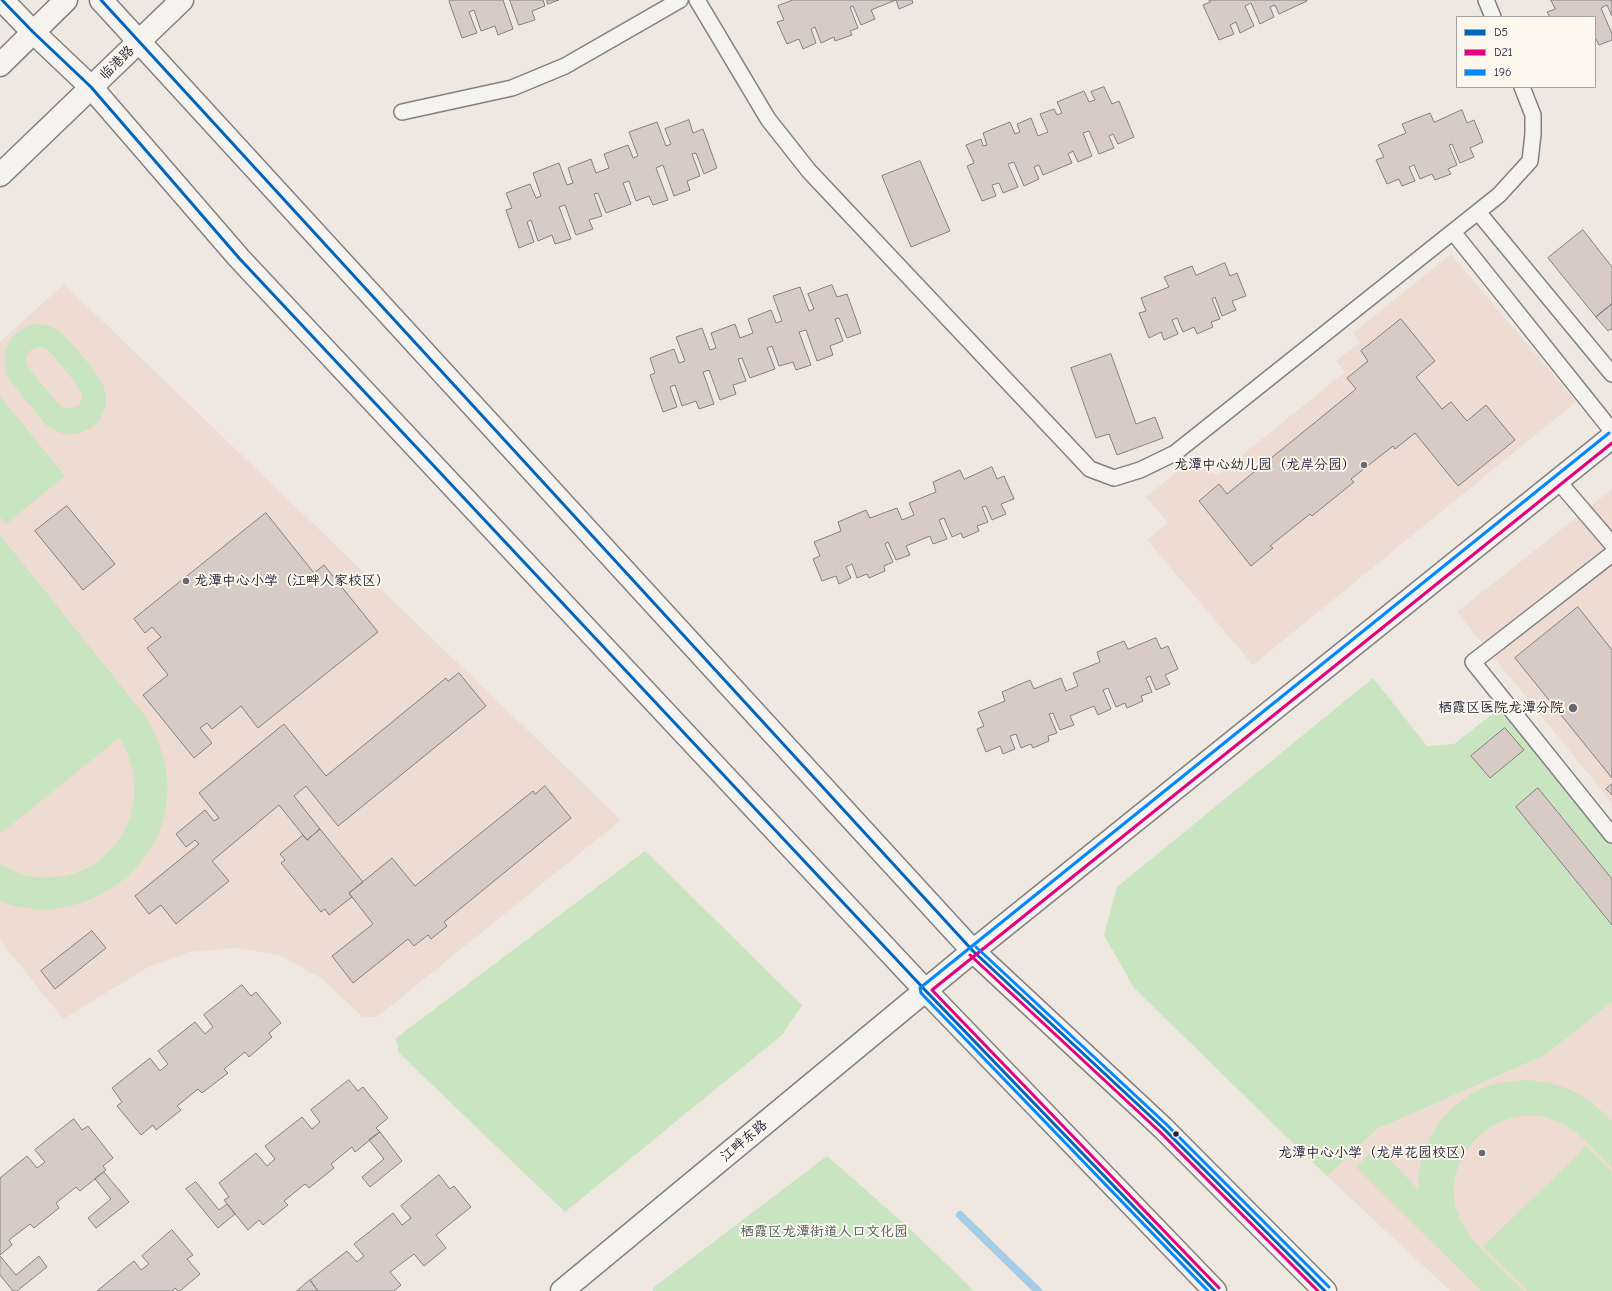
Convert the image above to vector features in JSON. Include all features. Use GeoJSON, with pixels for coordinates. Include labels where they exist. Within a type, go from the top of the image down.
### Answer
{"type":"FeatureCollection","features":[{"type":"Feature","properties":{"kind":"main road"},"geometry":{"type":"LineString","coordinates":[[2,0],[33,32],[91,87],[239,258],[925,990],[1215,1291]]}},
{"type":"Feature","properties":{"kind":"main road"},"geometry":{"type":"LineString","coordinates":[[0,65],[66,0]]}},
{"type":"Feature","properties":{"kind":"main road"},"geometry":{"type":"LineString","coordinates":[[101,0],[973,951],[1163,1128],[1325,1291]]}},
{"type":"Feature","properties":{"kind":"main road","name":"临港路"},"geometry":{"type":"LineString","coordinates":[[0,176],[182,0]]}},
{"type":"Feature","properties":{"kind":"main road","name":"江畔东路"},"geometry":{"type":"LineString","coordinates":[[562,1291],[925,990],[1612,437]]}},
{"type":"Feature","properties":{"kind":"lane"},"geometry":{"type":"LineString","coordinates":[[402,112],[512,88],[565,66],[680,0]]}},
{"type":"Feature","properties":{"kind":"lane"},"geometry":{"type":"LineString","coordinates":[[697,0],[768,119],[809,172],[1090,470],[1114,478],[1140,470],[1175,453],[1499,195],[1530,161],[1533,134],[1533,115],[1522,88]]}},
{"type":"Feature","properties":{"kind":"lane"},"geometry":{"type":"LineString","coordinates":[[1486,0],[1493,16]]}},
{"type":"Feature","properties":{"kind":"lane"},"geometry":{"type":"LineString","coordinates":[[1478,212],[1612,374]]}},
{"type":"Feature","properties":{"kind":"lane"},"geometry":{"type":"LineString","coordinates":[[1453,232],[1612,431]]}},
{"type":"Feature","properties":{"kind":"lane"},"geometry":{"type":"LineString","coordinates":[[1558,481],[1612,544]]}},
{"type":"Feature","properties":{"kind":"lane"},"geometry":{"type":"LineString","coordinates":[[1612,554],[1474,662],[1612,835]]}},
{"type":"Feature","properties":{"kind":"shaded area","name":"龙潭中心幼儿园（龙岸分园）"},"geometry":{"type":"Polygon","coordinates":[[[1451,254],[1576,402],[1253,665],[1147,540],[1168,523],[1146,497],[1198,454],[1216,476],[1345,372],[1336,361],[1360,342],[1353,333],[1451,254]]]}},
{"type":"Feature","properties":{"kind":"shaded area","name":"龙潭中心小学（江畔人家校区）"},"geometry":{"type":"Polygon","coordinates":[[[64,284],[621,820],[377,1017],[363,1017],[322,979],[279,955],[238,948],[189,952],[147,968],[63,1019],[0,940],[0,342],[64,284]]]}},
{"type":"Feature","properties":{"kind":"shaded area","name":"栖霞区医院龙潭分院"},"geometry":{"type":"Polygon","coordinates":[[[1612,489],[1612,803],[1457,612],[1612,489]]]}},
{"type":"Feature","properties":{"kind":"shaded area","name":"龙潭中心小学（龙岸花园校区）"},"geometry":{"type":"Polygon","coordinates":[[[1612,1002],[1612,1291],[1450,1291],[1327,1176],[1377,1129],[1545,1055],[1612,1002]]]}},
{"type":"Feature","properties":{"kind":"green space"},"geometry":{"type":"Polygon","coordinates":[[[36,324],[45,325],[57,330],[67,338],[100,380],[104,388],[106,398],[105,406],[99,420],[88,430],[81,433],[66,434],[58,432],[46,425],[7,377],[5,368],[6,350],[13,337],[19,331],[36,324]],[[36,347],[28,353],[26,360],[28,367],[59,405],[66,408],[74,408],[80,404],[82,396],[81,392],[68,373],[49,351],[43,347],[36,347]]]}},
{"type":"Feature","properties":{"kind":"green space"},"geometry":{"type":"Polygon","coordinates":[[[0,396],[65,476],[6,524],[0,517],[0,396]]]}},
{"type":"Feature","properties":{"kind":"green space"},"geometry":{"type":"Polygon","coordinates":[[[0,535],[146,717],[160,747],[166,768],[168,790],[162,824],[152,845],[139,864],[122,880],[103,893],[82,903],[59,908],[31,909],[0,901],[0,864],[15,872],[31,876],[59,877],[84,869],[105,856],[121,837],[131,814],[134,789],[131,763],[119,738],[0,834],[0,535]]]}},
{"type":"Feature","properties":{"kind":"green space"},"geometry":{"type":"Polygon","coordinates":[[[1373,678],[1427,746],[1454,744],[1500,708],[1612,845],[1612,1002],[1545,1055],[1377,1129],[1327,1176],[1134,988],[1104,935],[1117,887],[1373,678]]]}},
{"type":"Feature","properties":{"kind":"green space"},"geometry":{"type":"Polygon","coordinates":[[[645,851],[802,1005],[782,1035],[565,1212],[399,1053],[396,1038],[645,851]]]}},
{"type":"Feature","properties":{"kind":"green space"},"geometry":{"type":"Polygon","coordinates":[[[1527,1080],[1564,1087],[1592,1103],[1612,1121],[1612,1168],[1577,1133],[1551,1119],[1531,1115],[1511,1118],[1493,1125],[1477,1137],[1465,1153],[1457,1170],[1454,1190],[1457,1211],[1461,1222],[1476,1243],[1524,1291],[1481,1291],[1356,1167],[1377,1147],[1419,1190],[1419,1174],[1426,1146],[1441,1121],[1451,1110],[1462,1100],[1488,1086],[1527,1080]]]}},
{"type":"Feature","properties":{"kind":"green space"},"geometry":{"type":"Polygon","coordinates":[[[1586,1146],[1612,1172],[1612,1291],[1528,1291],[1483,1247],[1586,1146]]]}},
{"type":"Feature","properties":{"kind":"green space","name":"栖霞区龙潭街道人口文化园"},"geometry":{"type":"Polygon","coordinates":[[[827,1156],[908,1227],[974,1291],[653,1291],[653,1288],[827,1156]]]}},
{"type":"Feature","properties":{"kind":"building"},"geometry":{"type":"Polygon","coordinates":[[[503,0],[513,29],[498,35],[495,26],[481,31],[474,10],[469,12],[477,33],[462,38],[449,1],[503,0]]]}},
{"type":"Feature","properties":{"kind":"building"},"geometry":{"type":"Polygon","coordinates":[[[510,0],[543,0],[545,6],[532,11],[535,20],[519,25],[510,0]]]}},
{"type":"Feature","properties":{"kind":"building"},"geometry":{"type":"Polygon","coordinates":[[[547,0],[559,0],[548,4],[547,0]]]}},
{"type":"Feature","properties":{"kind":"building"},"geometry":{"type":"Polygon","coordinates":[[[793,0],[896,0],[871,10],[875,19],[861,25],[853,6],[850,7],[858,28],[850,31],[852,35],[835,41],[834,37],[821,43],[815,27],[811,29],[816,43],[803,49],[799,39],[787,44],[777,22],[784,20],[778,6],[793,0]]]}},
{"type":"Feature","properties":{"kind":"building"},"geometry":{"type":"Polygon","coordinates":[[[896,0],[912,0],[913,3],[899,9],[896,0]]]}},
{"type":"Feature","properties":{"kind":"building"},"geometry":{"type":"Polygon","coordinates":[[[1209,0],[1307,1],[1279,14],[1275,5],[1270,7],[1274,17],[1260,24],[1251,3],[1245,6],[1254,26],[1240,33],[1236,22],[1230,25],[1234,34],[1219,40],[1203,5],[1210,2],[1209,0]]]}},
{"type":"Feature","properties":{"kind":"building"},"geometry":{"type":"Polygon","coordinates":[[[1551,0],[1612,0],[1612,16],[1607,5],[1601,8],[1612,34],[1612,40],[1599,45],[1596,39],[1596,16],[1549,16],[1547,12],[1555,9],[1551,0]]]}},
{"type":"Feature","properties":{"kind":"building"},"geometry":{"type":"Polygon","coordinates":[[[1104,87],[1112,104],[1119,101],[1134,137],[1118,144],[1113,134],[1109,136],[1114,148],[1099,154],[1089,131],[1083,133],[1092,156],[1078,162],[1073,151],[1068,154],[1072,163],[1043,175],[1039,165],[1034,167],[1039,179],[1024,186],[1014,162],[1008,164],[1018,187],[1003,193],[999,183],[992,185],[996,196],[982,201],[967,166],[974,163],[966,145],[981,139],[983,146],[987,145],[983,133],[1010,122],[1015,134],[1020,132],[1017,124],[1031,118],[1038,136],[1048,132],[1040,114],[1054,109],[1057,115],[1062,113],[1057,102],[1084,91],[1089,102],[1095,100],[1091,92],[1104,87]]]}},
{"type":"Feature","properties":{"kind":"building"},"geometry":{"type":"Polygon","coordinates":[[[1462,110],[1467,123],[1474,120],[1483,142],[1470,148],[1474,157],[1460,163],[1452,144],[1449,145],[1457,165],[1448,169],[1451,174],[1435,180],[1432,174],[1420,179],[1414,165],[1409,167],[1415,181],[1402,186],[1399,179],[1387,184],[1376,160],[1384,157],[1378,145],[1406,133],[1402,124],[1430,113],[1434,122],[1462,110]]]}},
{"type":"Feature","properties":{"kind":"building"},"geometry":{"type":"Polygon","coordinates":[[[689,120],[693,133],[703,129],[717,168],[704,174],[696,153],[692,154],[700,176],[687,181],[690,190],[674,196],[663,165],[656,168],[668,200],[653,205],[649,196],[636,201],[629,181],[623,183],[631,204],[606,213],[598,193],[594,194],[602,216],[589,220],[593,229],[576,235],[565,205],[559,207],[571,239],[555,244],[552,235],[538,241],[531,220],[527,222],[534,242],[519,248],[506,210],[512,208],[506,193],[530,184],[536,198],[541,196],[533,173],[559,163],[567,185],[573,183],[568,168],[591,159],[596,173],[609,168],[604,154],[628,145],[633,158],[638,156],[629,132],[657,122],[666,146],[671,144],[665,129],[689,120]]]}},
{"type":"Feature","properties":{"kind":"building"},"geometry":{"type":"Polygon","coordinates":[[[920,161],[950,231],[911,247],[882,176],[920,161]]]}},
{"type":"Feature","properties":{"kind":"building"},"geometry":{"type":"Polygon","coordinates":[[[1583,230],[1612,267],[1612,304],[1596,317],[1548,258],[1583,230]]]}},
{"type":"Feature","properties":{"kind":"building"},"geometry":{"type":"Polygon","coordinates":[[[1225,263],[1230,276],[1237,273],[1246,296],[1232,301],[1236,310],[1222,316],[1215,297],[1212,299],[1220,319],[1211,322],[1213,327],[1197,334],[1194,327],[1183,332],[1177,318],[1172,320],[1178,334],[1164,340],[1161,332],[1149,338],[1139,313],[1146,311],[1141,298],[1169,287],[1164,277],[1192,266],[1196,275],[1225,263]]]}},
{"type":"Feature","properties":{"kind":"building"},"geometry":{"type":"Polygon","coordinates":[[[832,285],[837,297],[847,294],[861,333],[847,338],[839,318],[835,319],[843,341],[830,346],[833,355],[817,361],[806,330],[799,332],[811,365],[796,370],[793,362],[779,366],[772,346],[767,348],[775,369],[750,378],[742,358],[738,359],[746,381],[733,385],[736,394],[720,400],[709,370],[703,372],[714,404],[699,409],[696,401],[682,406],[675,385],[670,387],[677,407],[663,412],[650,375],[655,373],[650,358],[674,349],[679,363],[685,361],[676,337],[702,328],[710,350],[716,348],[711,333],[735,324],[740,338],[753,333],[748,319],[771,310],[776,323],[782,321],[773,296],[800,287],[809,311],[814,309],[808,294],[832,285]]]}},
{"type":"Feature","properties":{"kind":"building"},"geometry":{"type":"Polygon","coordinates":[[[1612,304],[1612,330],[1610,329],[1608,331],[1596,317],[1612,304]]]}},
{"type":"Feature","properties":{"kind":"building"},"geometry":{"type":"Polygon","coordinates":[[[1401,319],[1435,361],[1416,377],[1442,409],[1451,402],[1467,421],[1486,405],[1515,440],[1458,486],[1415,433],[1395,449],[1393,446],[1351,479],[1354,482],[1312,516],[1310,514],[1270,546],[1273,548],[1251,566],[1199,501],[1219,484],[1227,494],[1356,389],[1347,378],[1368,361],[1361,351],[1401,319]]]}},
{"type":"Feature","properties":{"kind":"building"},"geometry":{"type":"Polygon","coordinates":[[[1111,354],[1136,424],[1155,417],[1163,438],[1117,455],[1109,434],[1096,438],[1071,368],[1111,354]]]}},
{"type":"Feature","properties":{"kind":"building"},"geometry":{"type":"Polygon","coordinates":[[[992,467],[997,479],[1004,476],[1014,499],[1001,504],[1006,514],[992,520],[986,506],[982,507],[988,522],[977,526],[979,531],[963,538],[961,533],[952,537],[944,518],[939,520],[947,539],[933,544],[930,536],[906,546],[910,555],[896,560],[888,542],[885,544],[893,562],[884,566],[885,571],[869,578],[867,574],[857,578],[852,564],[846,567],[851,578],[839,584],[836,576],[822,581],[813,559],[820,556],[814,542],[841,531],[838,522],[866,510],[870,518],[897,508],[902,520],[914,515],[909,503],[936,492],[933,482],[960,470],[964,479],[992,467]]]}},
{"type":"Feature","properties":{"kind":"building"},"geometry":{"type":"Polygon","coordinates":[[[67,506],[115,564],[83,590],[35,531],[67,506]]]}},
{"type":"Feature","properties":{"kind":"building"},"geometry":{"type":"Polygon","coordinates":[[[266,513],[314,573],[324,565],[378,632],[258,728],[241,706],[212,729],[207,723],[200,728],[212,743],[194,758],[143,695],[168,675],[147,648],[161,637],[152,627],[145,633],[134,619],[266,513]]]}},
{"type":"Feature","properties":{"kind":"building"},"geometry":{"type":"Polygon","coordinates":[[[1578,607],[1612,650],[1612,778],[1515,658],[1578,607]]]}},
{"type":"Feature","properties":{"kind":"building"},"geometry":{"type":"Polygon","coordinates":[[[1156,638],[1161,649],[1168,646],[1178,669],[1165,675],[1170,684],[1156,690],[1150,676],[1146,678],[1152,692],[1141,696],[1143,701],[1127,708],[1125,703],[1116,707],[1108,688],[1103,690],[1111,709],[1098,715],[1094,706],[1070,716],[1074,725],[1060,730],[1053,713],[1049,714],[1057,733],[1048,736],[1049,741],[1033,748],[1031,744],[1021,748],[1016,734],[1010,736],[1015,749],[1003,754],[1000,746],[986,752],[977,729],[984,726],[978,712],[1005,701],[1002,692],[1030,680],[1034,689],[1061,678],[1066,691],[1078,686],[1073,673],[1100,662],[1097,652],[1124,641],[1128,649],[1156,638]]]}},
{"type":"Feature","properties":{"kind":"building"},"geometry":{"type":"Polygon","coordinates":[[[459,673],[486,706],[338,826],[306,786],[294,796],[320,829],[307,840],[279,805],[212,861],[229,881],[176,924],[161,905],[149,914],[135,896],[199,844],[195,840],[186,847],[176,834],[205,810],[214,821],[219,818],[199,793],[284,724],[326,776],[446,678],[448,681],[459,673]]]}},
{"type":"Feature","properties":{"kind":"building"},"geometry":{"type":"Polygon","coordinates":[[[1505,728],[1524,750],[1490,778],[1471,756],[1505,728]]]}},
{"type":"Feature","properties":{"kind":"building"},"geometry":{"type":"Polygon","coordinates":[[[1612,784],[1612,795],[1606,789],[1612,784]]]}},
{"type":"Feature","properties":{"kind":"building"},"geometry":{"type":"Polygon","coordinates":[[[545,786],[571,818],[444,922],[447,926],[431,939],[428,935],[414,946],[408,939],[353,983],[332,956],[373,924],[349,893],[392,858],[415,886],[533,791],[535,794],[545,786]]]}},
{"type":"Feature","properties":{"kind":"building"},"geometry":{"type":"Polygon","coordinates":[[[1538,788],[1612,879],[1612,925],[1516,807],[1538,788]]]}},
{"type":"Feature","properties":{"kind":"building"},"geometry":{"type":"Polygon","coordinates":[[[320,829],[363,882],[349,893],[352,897],[329,915],[325,909],[321,912],[281,863],[285,860],[280,854],[303,835],[307,840],[320,829]]]}},
{"type":"Feature","properties":{"kind":"building"},"geometry":{"type":"Polygon","coordinates":[[[92,931],[106,948],[55,989],[41,971],[92,931]]]}},
{"type":"Feature","properties":{"kind":"building"},"geometry":{"type":"Polygon","coordinates":[[[242,985],[251,996],[256,992],[281,1023],[269,1033],[272,1037],[249,1057],[245,1052],[224,1069],[228,1073],[202,1093],[198,1089],[177,1106],[181,1110],[156,1130],[153,1125],[141,1135],[117,1106],[122,1102],[112,1088],[150,1058],[160,1071],[168,1064],[158,1051],[195,1022],[205,1034],[213,1027],[204,1015],[242,985]]]}},
{"type":"Feature","properties":{"kind":"building"},"geometry":{"type":"Polygon","coordinates":[[[349,1080],[358,1091],[363,1087],[388,1118],[376,1128],[380,1132],[355,1152],[352,1147],[331,1164],[334,1168],[309,1188],[305,1184],[284,1201],[288,1205],[263,1225],[259,1220],[248,1230],[224,1200],[229,1197],[219,1183],[256,1153],[267,1166],[275,1159],[265,1146],[302,1117],[312,1129],[320,1122],[311,1110],[349,1080]]]}},
{"type":"Feature","properties":{"kind":"building"},"geometry":{"type":"Polygon","coordinates":[[[74,1119],[82,1130],[88,1126],[113,1158],[103,1166],[106,1170],[80,1191],[76,1187],[56,1203],[59,1208],[34,1228],[30,1224],[9,1240],[12,1245],[0,1255],[0,1178],[27,1156],[37,1168],[45,1162],[35,1150],[74,1119]]]}},
{"type":"Feature","properties":{"kind":"building"},"geometry":{"type":"Polygon","coordinates":[[[380,1132],[402,1161],[370,1187],[362,1177],[384,1159],[369,1140],[380,1132]]]}},
{"type":"Feature","properties":{"kind":"building"},"geometry":{"type":"Polygon","coordinates":[[[104,1172],[129,1202],[96,1228],[88,1218],[111,1199],[95,1179],[104,1172]]]}},
{"type":"Feature","properties":{"kind":"building"},"geometry":{"type":"Polygon","coordinates":[[[439,1175],[450,1189],[454,1186],[471,1207],[436,1235],[446,1248],[424,1266],[414,1254],[390,1272],[401,1285],[394,1291],[318,1291],[310,1280],[347,1251],[357,1262],[364,1256],[354,1244],[393,1213],[402,1225],[411,1218],[401,1206],[439,1175]]]}},
{"type":"Feature","properties":{"kind":"building"},"geometry":{"type":"Polygon","coordinates":[[[196,1182],[219,1210],[227,1204],[235,1214],[218,1228],[186,1189],[196,1182]]]}},
{"type":"Feature","properties":{"kind":"building"},"geometry":{"type":"Polygon","coordinates":[[[172,1230],[193,1255],[187,1259],[200,1274],[180,1291],[175,1288],[172,1291],[97,1291],[134,1261],[141,1270],[149,1264],[142,1256],[172,1230]]]}},
{"type":"Feature","properties":{"kind":"building"},"geometry":{"type":"Polygon","coordinates":[[[0,1256],[16,1275],[39,1256],[47,1267],[17,1291],[13,1291],[0,1275],[0,1256]]]}},
{"type":"Feature","properties":{"kind":"building"},"geometry":{"type":"Polygon","coordinates":[[[310,1280],[318,1291],[297,1291],[310,1280]]]}},
{"type":"Feature","properties":{"kind":"waterway"},"geometry":{"type":"LineString","coordinates":[[960,1215],[1038,1291]]}},
{"type":"Feature","properties":{"kind":"transit line","name":"D5"},"geometry":{"type":"LineString","coordinates":[[2,0],[33,32],[91,87],[239,258],[925,990],[1215,1291]]}},
{"type":"Feature","properties":{"kind":"transit line","name":"D5"},"geometry":{"type":"LineString","coordinates":[[101,0],[973,951],[1163,1128],[1325,1291]]}},
{"type":"Feature","properties":{"kind":"transit line","name":"196"},"geometry":{"type":"LineString","coordinates":[[1208,1291],[921,993],[920,988],[1609,433]]}},
{"type":"Feature","properties":{"kind":"transit line","name":"D21"},"geometry":{"type":"LineString","coordinates":[[1219,1288],[932,990],[1612,443]]}},
{"type":"Feature","properties":{"kind":"transit line","name":"196"},"geometry":{"type":"LineString","coordinates":[[976,947],[1166,1124],[1329,1287]]}},
{"type":"Feature","properties":{"kind":"transit line","name":"D21"},"geometry":{"type":"LineString","coordinates":[[970,955],[1160,1132],[1318,1291]]}},
{"type":"Feature","properties":{"kind":"place","name":"龙潭中心幼儿园（龙岸分园）"},"geometry":{"type":"Point","coordinates":[1364,465]}},
{"type":"Feature","properties":{"kind":"place","name":"龙潭中心小学（江畔人家校区）"},"geometry":{"type":"Point","coordinates":[186,581]}},
{"type":"Feature","properties":{"kind":"place","name":"栖霞区医院龙潭分院"},"geometry":{"type":"Point","coordinates":[1573,708]}},
{"type":"Feature","properties":{"kind":"place","name":"龙潭中心小学（龙岸花园校区）"},"geometry":{"type":"Point","coordinates":[1482,1153]}}]}
